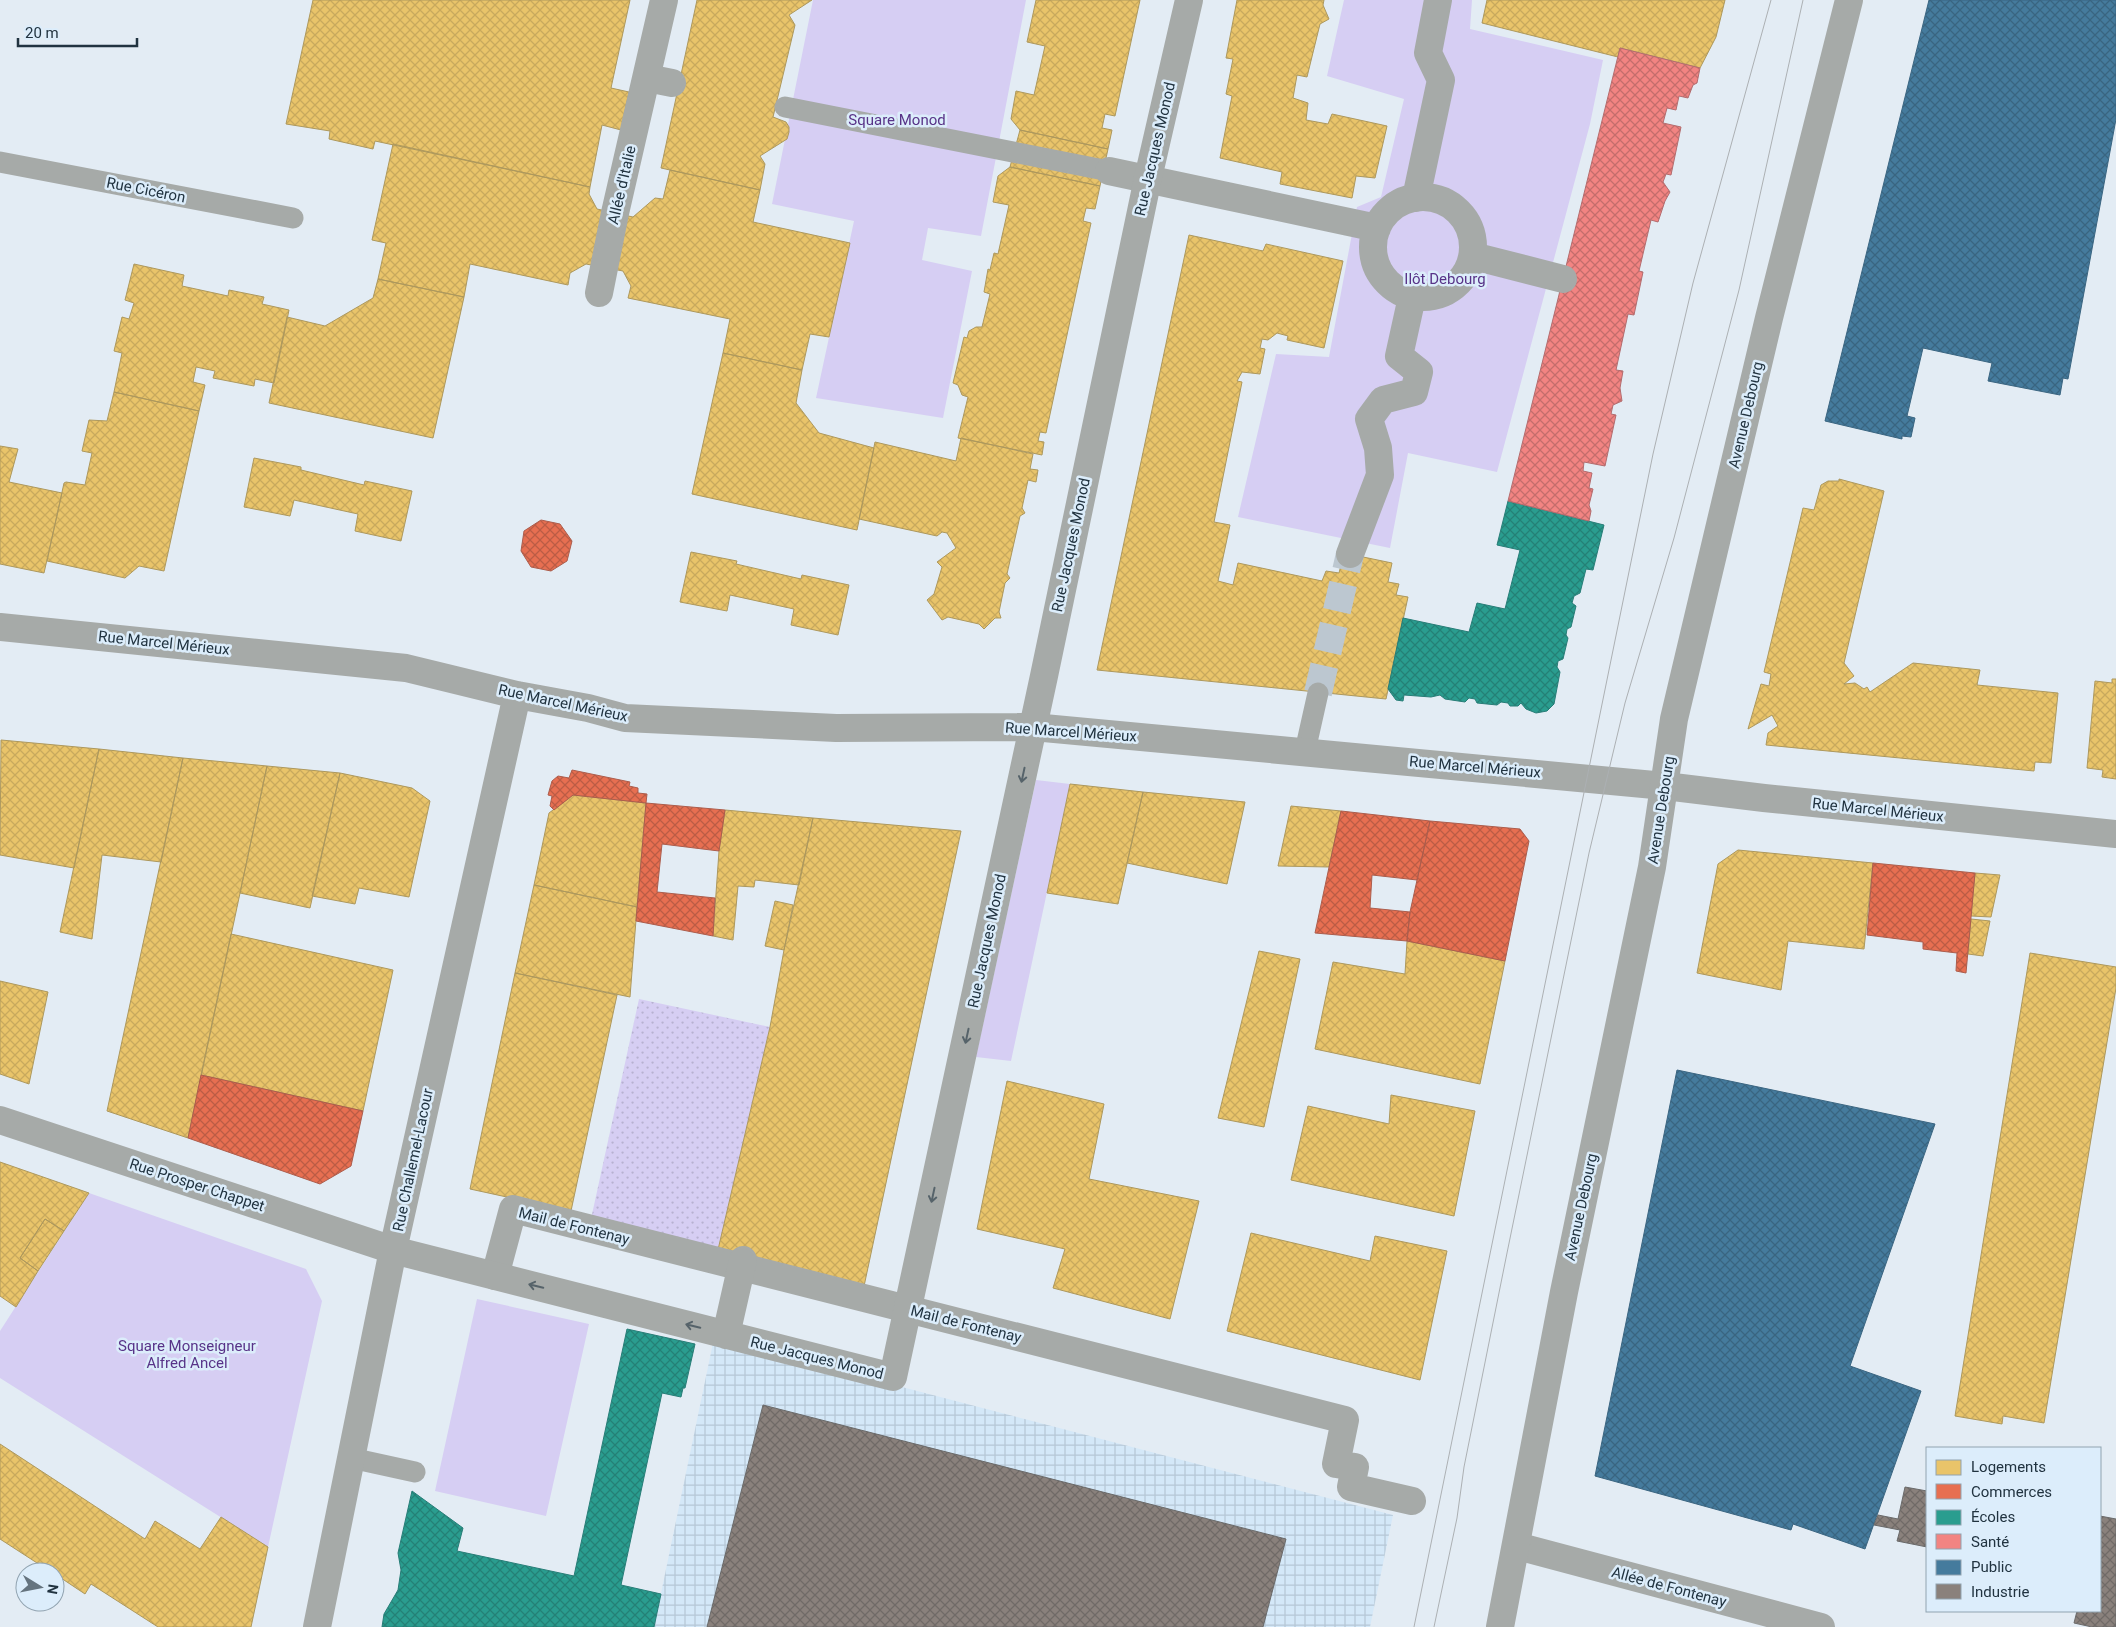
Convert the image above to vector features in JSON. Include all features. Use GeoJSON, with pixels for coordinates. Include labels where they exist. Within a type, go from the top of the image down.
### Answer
{"type":"FeatureCollection","features":[{"type":"Feature","properties":{"kind":"street","name":"Allée d'Italie"},"geometry":{"type":"LineString","coordinates":[[599,293],[615,213],[660,80],[664,0]]}},
{"type":"Feature","properties":{"kind":"street","name":"Rue Jacques Monod"},"geometry":{"type":"LineString","coordinates":[[393,1250],[893,1378],[1033,727],[1148,178],[1190,0]]}},
{"type":"Feature","properties":{"kind":"street"},"geometry":{"type":"LineString","coordinates":[[1416,198],[1441,80],[1428,53],[1438,0]]}},
{"type":"Feature","properties":{"kind":"street","name":"Avenue Debourg"},"geometry":{"type":"LineString","coordinates":[[1500,1627],[1566,1282],[1648,892],[1674,719],[1813,140],[1849,0]]}},
{"type":"Feature","properties":{"kind":"street"},"geometry":{"type":"LineString","coordinates":[[1110,170],[1194,190],[1377,228]]}},
{"type":"Feature","properties":{"kind":"street"},"geometry":{"type":"LineString","coordinates":[[1425,196],[1442,200],[1456,208],[1467,222],[1473,239],[1473,256],[1467,271],[1458,284],[1445,293],[1429,298],[1412,297],[1398,291],[1385,281],[1376,267],[1373,251],[1380,220],[1392,207],[1407,199],[1416,198],[1425,196]]}},
{"type":"Feature","properties":{"kind":"street"},"geometry":{"type":"LineString","coordinates":[[1473,256],[1563,279]]}},
{"type":"Feature","properties":{"kind":"street"},"geometry":{"type":"LineString","coordinates":[[1350,554],[1380,475],[1378,448],[1368,419],[1383,400],[1414,392],[1419,372],[1399,356],[1412,297]]}},
{"type":"Feature","properties":{"kind":"street","name":"Rue Marcel Mérieux"},"geometry":{"type":"LineString","coordinates":[[0,627],[406,668],[517,695],[588,708],[624,718],[836,728],[1033,727],[1665,786],[2116,834]]}},
{"type":"Feature","properties":{"kind":"street","name":"Rue Challemel-Lacour"},"geometry":{"type":"LineString","coordinates":[[317,1627],[393,1250],[517,695]]}},
{"type":"Feature","properties":{"kind":"street","name":"Rue Prosper Chappet"},"geometry":{"type":"LineString","coordinates":[[0,1120],[393,1250]]}},
{"type":"Feature","properties":{"kind":"street","name":"Mail de Fontenay"},"geometry":{"type":"LineString","coordinates":[[495,1276],[513,1209],[742,1264],[908,1309],[1345,1420],[1336,1464],[1355,1467],[1351,1487],[1412,1501]]}},
{"type":"Feature","properties":{"kind":"street"},"geometry":{"type":"LineString","coordinates":[[726,1335],[742,1264]]}},
{"type":"Feature","properties":{"kind":"street","name":"Allée de Fontenay"},"geometry":{"type":"LineString","coordinates":[[1516,1546],[1821,1627]]}},
{"type":"Feature","properties":{"kind":"lane"},"geometry":{"type":"LineString","coordinates":[[785,107],[1110,170]]}},
{"type":"Feature","properties":{"kind":"lane","name":"Rue Cicéron"},"geometry":{"type":"LineString","coordinates":[[0,162],[293,218]]}},
{"type":"Feature","properties":{"kind":"lane"},"geometry":{"type":"LineString","coordinates":[[1305,752],[1318,693]]}},
{"type":"Feature","properties":{"kind":"lane"},"geometry":{"type":"LineString","coordinates":[[351,1458],[415,1472]]}},
{"type":"Feature","properties":{"kind":"shaded area"},"geometry":{"type":"Polygon","coordinates":[[[714,1338],[1393,1515],[1370,1627],[654,1627],[714,1338]]]}},
{"type":"Feature","properties":{"kind":"green space","name":"Square Monod"},"geometry":{"type":"Polygon","coordinates":[[[813,0],[1026,0],[981,236],[928,228],[922,260],[972,271],[943,418],[816,398],[854,221],[772,204],[813,0]]]}},
{"type":"Feature","properties":{"kind":"green space","name":"Ilôt Debourg"},"geometry":{"type":"Polygon","coordinates":[[[1344,0],[1472,0],[1470,29],[1603,60],[1590,124],[1497,472],[1408,453],[1390,548],[1238,517],[1276,354],[1329,357],[1357,207],[1381,197],[1404,99],[1327,76],[1344,0]]]}},
{"type":"Feature","properties":{"kind":"green space"},"geometry":{"type":"Polygon","coordinates":[[[1036,780],[1070,784],[1011,1061],[976,1057],[1036,780]]]}},
{"type":"Feature","properties":{"kind":"green space"},"geometry":{"type":"Polygon","coordinates":[[[639,999],[770,1027],[717,1254],[591,1219],[639,999]]]}},
{"type":"Feature","properties":{"kind":"green space","name":"Square Monseigneur Alfred Ancel"},"geometry":{"type":"Polygon","coordinates":[[[89,1193],[306,1269],[322,1301],[268,1547],[0,1378],[0,1331],[89,1193]]]}},
{"type":"Feature","properties":{"kind":"green space"},"geometry":{"type":"Polygon","coordinates":[[[477,1299],[589,1324],[546,1516],[435,1491],[477,1299]]]}},
{"type":"Feature","properties":{"kind":"building: Logements"},"geometry":{"type":"Polygon","coordinates":[[[313,0],[630,0],[611,88],[629,92],[621,130],[602,125],[590,187],[375,141],[373,149],[329,139],[330,131],[286,124],[313,0]]]}},
{"type":"Feature","properties":{"kind":"building: Logements"},"geometry":{"type":"Polygon","coordinates":[[[697,0],[812,0],[789,15],[795,25],[773,117],[786,122],[789,132],[787,139],[760,156],[765,164],[760,190],[661,168],[697,0]]]}},
{"type":"Feature","properties":{"kind":"building: Logements"},"geometry":{"type":"Polygon","coordinates":[[[1036,0],[1140,0],[1115,116],[1105,114],[1102,128],[1112,130],[1108,149],[1020,130],[1011,119],[1016,91],[1034,95],[1045,46],[1027,42],[1036,0]]]}},
{"type":"Feature","properties":{"kind":"building: Logements"},"geometry":{"type":"Polygon","coordinates":[[[1237,0],[1324,0],[1323,5],[1329,19],[1320,24],[1307,77],[1297,75],[1293,98],[1308,103],[1306,120],[1328,124],[1332,114],[1387,126],[1375,178],[1356,176],[1352,198],[1280,184],[1282,172],[1220,158],[1232,96],[1226,94],[1233,59],[1226,58],[1237,0]]]}},
{"type":"Feature","properties":{"kind":"building: Logements"},"geometry":{"type":"Polygon","coordinates":[[[1487,0],[1725,0],[1716,37],[1700,68],[1620,48],[1618,57],[1482,23],[1487,0]]]}},
{"type":"Feature","properties":{"kind":"building: Logements"},"geometry":{"type":"Polygon","coordinates":[[[1020,130],[1108,149],[1100,186],[1010,167],[1020,130]]]}},
{"type":"Feature","properties":{"kind":"building: Logements"},"geometry":{"type":"Polygon","coordinates":[[[393,144],[590,187],[589,194],[597,209],[633,217],[655,198],[663,199],[670,170],[760,190],[753,222],[850,243],[829,337],[810,334],[802,370],[723,353],[730,319],[628,298],[631,286],[623,271],[586,264],[570,273],[568,285],[470,264],[464,297],[378,279],[386,243],[372,240],[393,144]]]}},
{"type":"Feature","properties":{"kind":"building: Logements"},"geometry":{"type":"Polygon","coordinates":[[[1010,167],[1100,186],[1095,209],[1086,208],[1083,221],[1091,223],[1046,433],[1040,432],[1038,441],[1044,442],[1042,455],[958,438],[968,397],[962,395],[958,385],[953,383],[964,337],[967,338],[969,331],[976,327],[982,327],[990,294],[984,292],[988,269],[990,270],[994,253],[998,254],[1009,205],[993,202],[998,176],[1010,167]]]}},
{"type":"Feature","properties":{"kind":"building: Logements"},"geometry":{"type":"Polygon","coordinates":[[[1189,235],[1263,251],[1266,244],[1343,261],[1324,348],[1287,340],[1288,336],[1277,333],[1268,340],[1262,339],[1260,348],[1265,349],[1260,374],[1242,372],[1237,381],[1242,382],[1214,522],[1230,525],[1218,581],[1233,585],[1238,563],[1322,581],[1326,571],[1339,573],[1344,553],[1392,563],[1388,582],[1399,584],[1396,595],[1408,597],[1386,699],[1097,670],[1189,235]]]}},
{"type":"Feature","properties":{"kind":"building: Logements"},"geometry":{"type":"Polygon","coordinates":[[[134,264],[184,275],[182,286],[228,296],[229,290],[264,297],[262,304],[289,310],[274,383],[255,379],[254,386],[213,378],[215,371],[196,367],[193,382],[205,385],[199,411],[114,392],[122,353],[114,351],[122,317],[129,319],[134,303],[125,300],[134,264]]]}},
{"type":"Feature","properties":{"kind":"building: Logements"},"geometry":{"type":"Polygon","coordinates":[[[378,279],[464,297],[433,438],[269,403],[287,317],[325,326],[373,298],[378,279]]]}},
{"type":"Feature","properties":{"kind":"building: Logements"},"geometry":{"type":"Polygon","coordinates":[[[723,353],[802,370],[796,403],[819,433],[874,448],[857,530],[692,494],[723,353]]]}},
{"type":"Feature","properties":{"kind":"building: Logements"},"geometry":{"type":"Polygon","coordinates":[[[114,392],[199,411],[164,571],[139,566],[125,578],[47,561],[64,483],[85,485],[92,453],[82,451],[89,420],[107,421],[114,392]]]}},
{"type":"Feature","properties":{"kind":"building: Logements"},"geometry":{"type":"Polygon","coordinates":[[[961,438],[1033,454],[1030,469],[1038,470],[1036,482],[1028,480],[1022,508],[1025,513],[1020,516],[1007,574],[1010,578],[1005,583],[999,612],[1001,618],[995,618],[984,629],[979,624],[948,617],[942,620],[927,600],[934,594],[942,567],[937,562],[956,548],[947,533],[942,532],[937,536],[859,519],[875,442],[956,461],[961,438]]]}},
{"type":"Feature","properties":{"kind":"building: Logements"},"geometry":{"type":"Polygon","coordinates":[[[0,446],[18,449],[9,482],[62,493],[44,573],[0,564],[0,446]]]}},
{"type":"Feature","properties":{"kind":"building: Logements"},"geometry":{"type":"Polygon","coordinates":[[[254,458],[301,467],[301,470],[364,485],[365,481],[412,491],[401,541],[355,531],[358,514],[294,500],[290,516],[244,507],[254,458]]]}},
{"type":"Feature","properties":{"kind":"building: Logements"},"geometry":{"type":"Polygon","coordinates":[[[1839,479],[1884,491],[1844,663],[1854,676],[1844,684],[1855,683],[1864,689],[1867,687],[1870,692],[1913,663],[1980,670],[1977,685],[2058,693],[2051,763],[2035,762],[2034,771],[1766,745],[1768,733],[1778,726],[1772,715],[1748,729],[1761,684],[1769,686],[1771,674],[1764,672],[1803,508],[1814,510],[1821,485],[1828,481],[1839,481],[1839,479]]]}},
{"type":"Feature","properties":{"kind":"building: Logements"},"geometry":{"type":"Polygon","coordinates":[[[691,552],[737,561],[736,564],[801,579],[802,575],[849,585],[838,635],[791,625],[794,609],[730,595],[727,611],[680,602],[691,552]]]}},
{"type":"Feature","properties":{"kind":"building: Logements"},"geometry":{"type":"Polygon","coordinates":[[[2112,679],[2116,679],[2116,779],[2102,777],[2103,770],[2087,768],[2095,681],[2112,683],[2112,679]]]}},
{"type":"Feature","properties":{"kind":"building: Logements"},"geometry":{"type":"Polygon","coordinates":[[[1,740],[99,749],[74,868],[0,855],[1,740]]]}},
{"type":"Feature","properties":{"kind":"building: Logements"},"geometry":{"type":"Polygon","coordinates":[[[99,749],[183,758],[161,862],[102,855],[92,939],[60,932],[99,749]]]}},
{"type":"Feature","properties":{"kind":"building: Logements"},"geometry":{"type":"Polygon","coordinates":[[[183,758],[267,766],[188,1138],[107,1111],[183,758]]]}},
{"type":"Feature","properties":{"kind":"building: Logements"},"geometry":{"type":"Polygon","coordinates":[[[267,766],[340,773],[310,908],[240,893],[267,766]]]}},
{"type":"Feature","properties":{"kind":"building: Logements"},"geometry":{"type":"Polygon","coordinates":[[[340,773],[412,788],[430,801],[409,897],[359,888],[355,904],[312,896],[340,773]]]}},
{"type":"Feature","properties":{"kind":"building: Logements"},"geometry":{"type":"Polygon","coordinates":[[[1070,784],[1143,792],[1118,904],[1047,893],[1070,784]]]}},
{"type":"Feature","properties":{"kind":"building: Logements"},"geometry":{"type":"Polygon","coordinates":[[[1143,792],[1245,802],[1227,884],[1127,863],[1143,792]]]}},
{"type":"Feature","properties":{"kind":"building: Logements"},"geometry":{"type":"Polygon","coordinates":[[[573,795],[646,803],[637,907],[534,885],[549,813],[573,795]]]}},
{"type":"Feature","properties":{"kind":"building: Logements"},"geometry":{"type":"Polygon","coordinates":[[[1291,806],[1341,811],[1329,867],[1278,866],[1291,806]]]}},
{"type":"Feature","properties":{"kind":"building: Logements"},"geometry":{"type":"Polygon","coordinates":[[[725,810],[813,818],[799,885],[755,880],[754,887],[738,886],[733,940],[713,936],[719,851],[725,810]]]}},
{"type":"Feature","properties":{"kind":"building: Logements"},"geometry":{"type":"Polygon","coordinates":[[[813,818],[961,831],[863,1291],[717,1254],[770,1027],[784,950],[813,818]]]}},
{"type":"Feature","properties":{"kind":"building: Logements"},"geometry":{"type":"Polygon","coordinates":[[[1738,850],[1873,863],[1864,949],[1788,941],[1781,990],[1697,973],[1718,864],[1738,850]]]}},
{"type":"Feature","properties":{"kind":"building: Logements"},"geometry":{"type":"Polygon","coordinates":[[[1975,873],[2000,875],[1991,917],[1971,916],[1975,873]]]}},
{"type":"Feature","properties":{"kind":"building: Logements"},"geometry":{"type":"Polygon","coordinates":[[[534,885],[637,907],[630,997],[515,973],[534,885]]]}},
{"type":"Feature","properties":{"kind":"building: Logements"},"geometry":{"type":"Polygon","coordinates":[[[775,901],[793,905],[784,950],[765,946],[775,901]]]}},
{"type":"Feature","properties":{"kind":"building: Logements"},"geometry":{"type":"Polygon","coordinates":[[[1971,919],[1990,921],[1983,956],[1968,954],[1971,919]]]}},
{"type":"Feature","properties":{"kind":"building: Logements"},"geometry":{"type":"Polygon","coordinates":[[[231,934],[393,970],[363,1111],[201,1075],[231,934]]]}},
{"type":"Feature","properties":{"kind":"building: Logements"},"geometry":{"type":"Polygon","coordinates":[[[1407,941],[1505,961],[1480,1084],[1315,1049],[1333,962],[1405,974],[1407,941]]]}},
{"type":"Feature","properties":{"kind":"building: Logements"},"geometry":{"type":"Polygon","coordinates":[[[1259,951],[1300,959],[1264,1127],[1218,1118],[1259,951]]]}},
{"type":"Feature","properties":{"kind":"building: Logements"},"geometry":{"type":"Polygon","coordinates":[[[2030,953],[2116,967],[2116,988],[2044,1423],[2003,1416],[2002,1424],[1955,1416],[2030,953]]]}},
{"type":"Feature","properties":{"kind":"building: Logements"},"geometry":{"type":"Polygon","coordinates":[[[515,973],[617,995],[571,1211],[470,1189],[515,973]]]}},
{"type":"Feature","properties":{"kind":"building: Logements"},"geometry":{"type":"Polygon","coordinates":[[[0,981],[48,992],[29,1084],[0,1074],[0,981]]]}},
{"type":"Feature","properties":{"kind":"building: Logements"},"geometry":{"type":"Polygon","coordinates":[[[1007,1081],[1104,1104],[1089,1179],[1199,1201],[1170,1319],[1053,1288],[1065,1249],[977,1229],[1007,1081]]]}},
{"type":"Feature","properties":{"kind":"building: Logements"},"geometry":{"type":"Polygon","coordinates":[[[1391,1095],[1475,1111],[1454,1216],[1291,1180],[1308,1106],[1389,1124],[1391,1095]]]}},
{"type":"Feature","properties":{"kind":"building: Logements"},"geometry":{"type":"Polygon","coordinates":[[[0,1162],[89,1193],[64,1231],[45,1219],[20,1258],[38,1271],[16,1307],[0,1296],[0,1162]]]}},
{"type":"Feature","properties":{"kind":"building: Logements"},"geometry":{"type":"Polygon","coordinates":[[[45,1219],[64,1231],[38,1271],[20,1258],[45,1219]]]}},
{"type":"Feature","properties":{"kind":"building: Logements"},"geometry":{"type":"Polygon","coordinates":[[[1251,1233],[1370,1261],[1375,1236],[1447,1251],[1420,1380],[1227,1331],[1251,1233]]]}},
{"type":"Feature","properties":{"kind":"building: Logements"},"geometry":{"type":"Polygon","coordinates":[[[0,1444],[145,1539],[155,1521],[200,1549],[221,1517],[268,1547],[251,1627],[158,1627],[91,1584],[85,1594],[65,1581],[65,1562],[36,1562],[0,1539],[0,1444]]]}},
{"type":"Feature","properties":{"kind":"building: Commerces"},"geometry":{"type":"Polygon","coordinates":[[[541,520],[560,524],[572,541],[567,561],[551,571],[531,567],[521,551],[524,531],[541,520]]]}},
{"type":"Feature","properties":{"kind":"building: Commerces"},"geometry":{"type":"Polygon","coordinates":[[[572,770],[630,782],[629,786],[638,788],[638,793],[647,794],[646,803],[573,795],[554,810],[550,806],[552,796],[548,795],[552,781],[558,776],[569,778],[572,770]]]}},
{"type":"Feature","properties":{"kind":"building: Commerces"},"geometry":{"type":"Polygon","coordinates":[[[646,803],[725,810],[719,851],[662,844],[657,892],[715,898],[713,936],[636,921],[646,803]]]}},
{"type":"Feature","properties":{"kind":"building: Commerces"},"geometry":{"type":"Polygon","coordinates":[[[1341,811],[1430,821],[1417,880],[1372,875],[1370,908],[1410,912],[1407,941],[1315,933],[1341,811]]]}},
{"type":"Feature","properties":{"kind":"building: Commerces"},"geometry":{"type":"Polygon","coordinates":[[[1430,821],[1520,829],[1529,841],[1505,961],[1407,941],[1410,912],[1430,821]]]}},
{"type":"Feature","properties":{"kind":"building: Commerces"},"geometry":{"type":"Polygon","coordinates":[[[1873,863],[1975,873],[1966,973],[1956,971],[1957,953],[1923,949],[1923,942],[1867,935],[1873,863]]]}},
{"type":"Feature","properties":{"kind":"building: Commerces"},"geometry":{"type":"Polygon","coordinates":[[[201,1075],[363,1111],[351,1166],[320,1184],[188,1138],[201,1075]]]}},
{"type":"Feature","properties":{"kind":"building: Écoles"},"geometry":{"type":"Polygon","coordinates":[[[1508,501],[1604,525],[1593,570],[1586,569],[1580,593],[1574,596],[1572,603],[1576,606],[1571,627],[1567,629],[1566,635],[1568,638],[1563,659],[1558,661],[1557,667],[1560,672],[1554,704],[1547,711],[1536,713],[1526,709],[1521,703],[1518,706],[1510,706],[1508,703],[1501,702],[1497,705],[1477,703],[1475,699],[1469,698],[1465,702],[1445,699],[1440,695],[1431,697],[1404,695],[1403,701],[1396,700],[1388,689],[1403,618],[1469,632],[1477,603],[1505,609],[1520,550],[1497,545],[1508,501]]]}},
{"type":"Feature","properties":{"kind":"building: Écoles"},"geometry":{"type":"Polygon","coordinates":[[[627,1329],[695,1344],[685,1388],[683,1388],[681,1397],[662,1393],[621,1585],[661,1594],[654,1627],[382,1627],[384,1614],[398,1590],[401,1570],[398,1553],[412,1491],[463,1528],[457,1551],[574,1576],[627,1329]]]}},
{"type":"Feature","properties":{"kind":"building: Santé"},"geometry":{"type":"Polygon","coordinates":[[[1620,48],[1700,68],[1697,83],[1693,85],[1688,98],[1679,96],[1676,110],[1667,108],[1663,123],[1681,127],[1671,175],[1666,174],[1663,182],[1670,192],[1658,222],[1651,220],[1639,271],[1643,272],[1634,315],[1628,314],[1616,370],[1623,371],[1620,388],[1622,401],[1613,405],[1611,414],[1616,415],[1605,466],[1584,462],[1583,471],[1592,473],[1589,488],[1593,489],[1589,505],[1591,511],[1589,521],[1508,501],[1620,48]]]}},
{"type":"Feature","properties":{"kind":"building: Public"},"geometry":{"type":"Polygon","coordinates":[[[1929,0],[2116,0],[2116,119],[2068,379],[2063,378],[2060,395],[1988,381],[1992,363],[1923,348],[1907,416],[1915,418],[1911,437],[1902,436],[1902,439],[1825,421],[1929,0]]]}},
{"type":"Feature","properties":{"kind":"building: Public"},"geometry":{"type":"Polygon","coordinates":[[[1677,1070],[1935,1124],[1850,1366],[1921,1391],[1865,1549],[1793,1524],[1791,1530],[1595,1476],[1677,1070]]]}},
{"type":"Feature","properties":{"kind":"building: Industrie"},"geometry":{"type":"Polygon","coordinates":[[[763,1405],[1286,1539],[1263,1627],[707,1627],[763,1405]]]}},
{"type":"Feature","properties":{"kind":"building: Industrie"},"geometry":{"type":"Polygon","coordinates":[[[1905,1487],[1926,1491],[1926,1547],[1897,1541],[1900,1530],[1874,1525],[1878,1515],[1898,1519],[1905,1487]]]}},
{"type":"Feature","properties":{"kind":"building: Industrie"},"geometry":{"type":"Polygon","coordinates":[[[2101,1516],[2116,1519],[2116,1627],[2092,1627],[2074,1623],[2077,1612],[2101,1612],[2101,1516]]]}},
{"type":"Feature","properties":{"kind":"tunnel"},"geometry":{"type":"LineString","coordinates":[[1318,693],[1350,554]]}},
{"type":"Feature","properties":{"kind":"tram line"},"geometry":{"type":"LineString","coordinates":[[1414,1627],[1653,454],[1693,283],[1771,0]]}},
{"type":"Feature","properties":{"kind":"tram line"},"geometry":{"type":"LineString","coordinates":[[1434,1627],[1457,1518],[1464,1467],[1589,853],[1625,703],[1674,538],[1739,290],[1803,0]]}}]}
